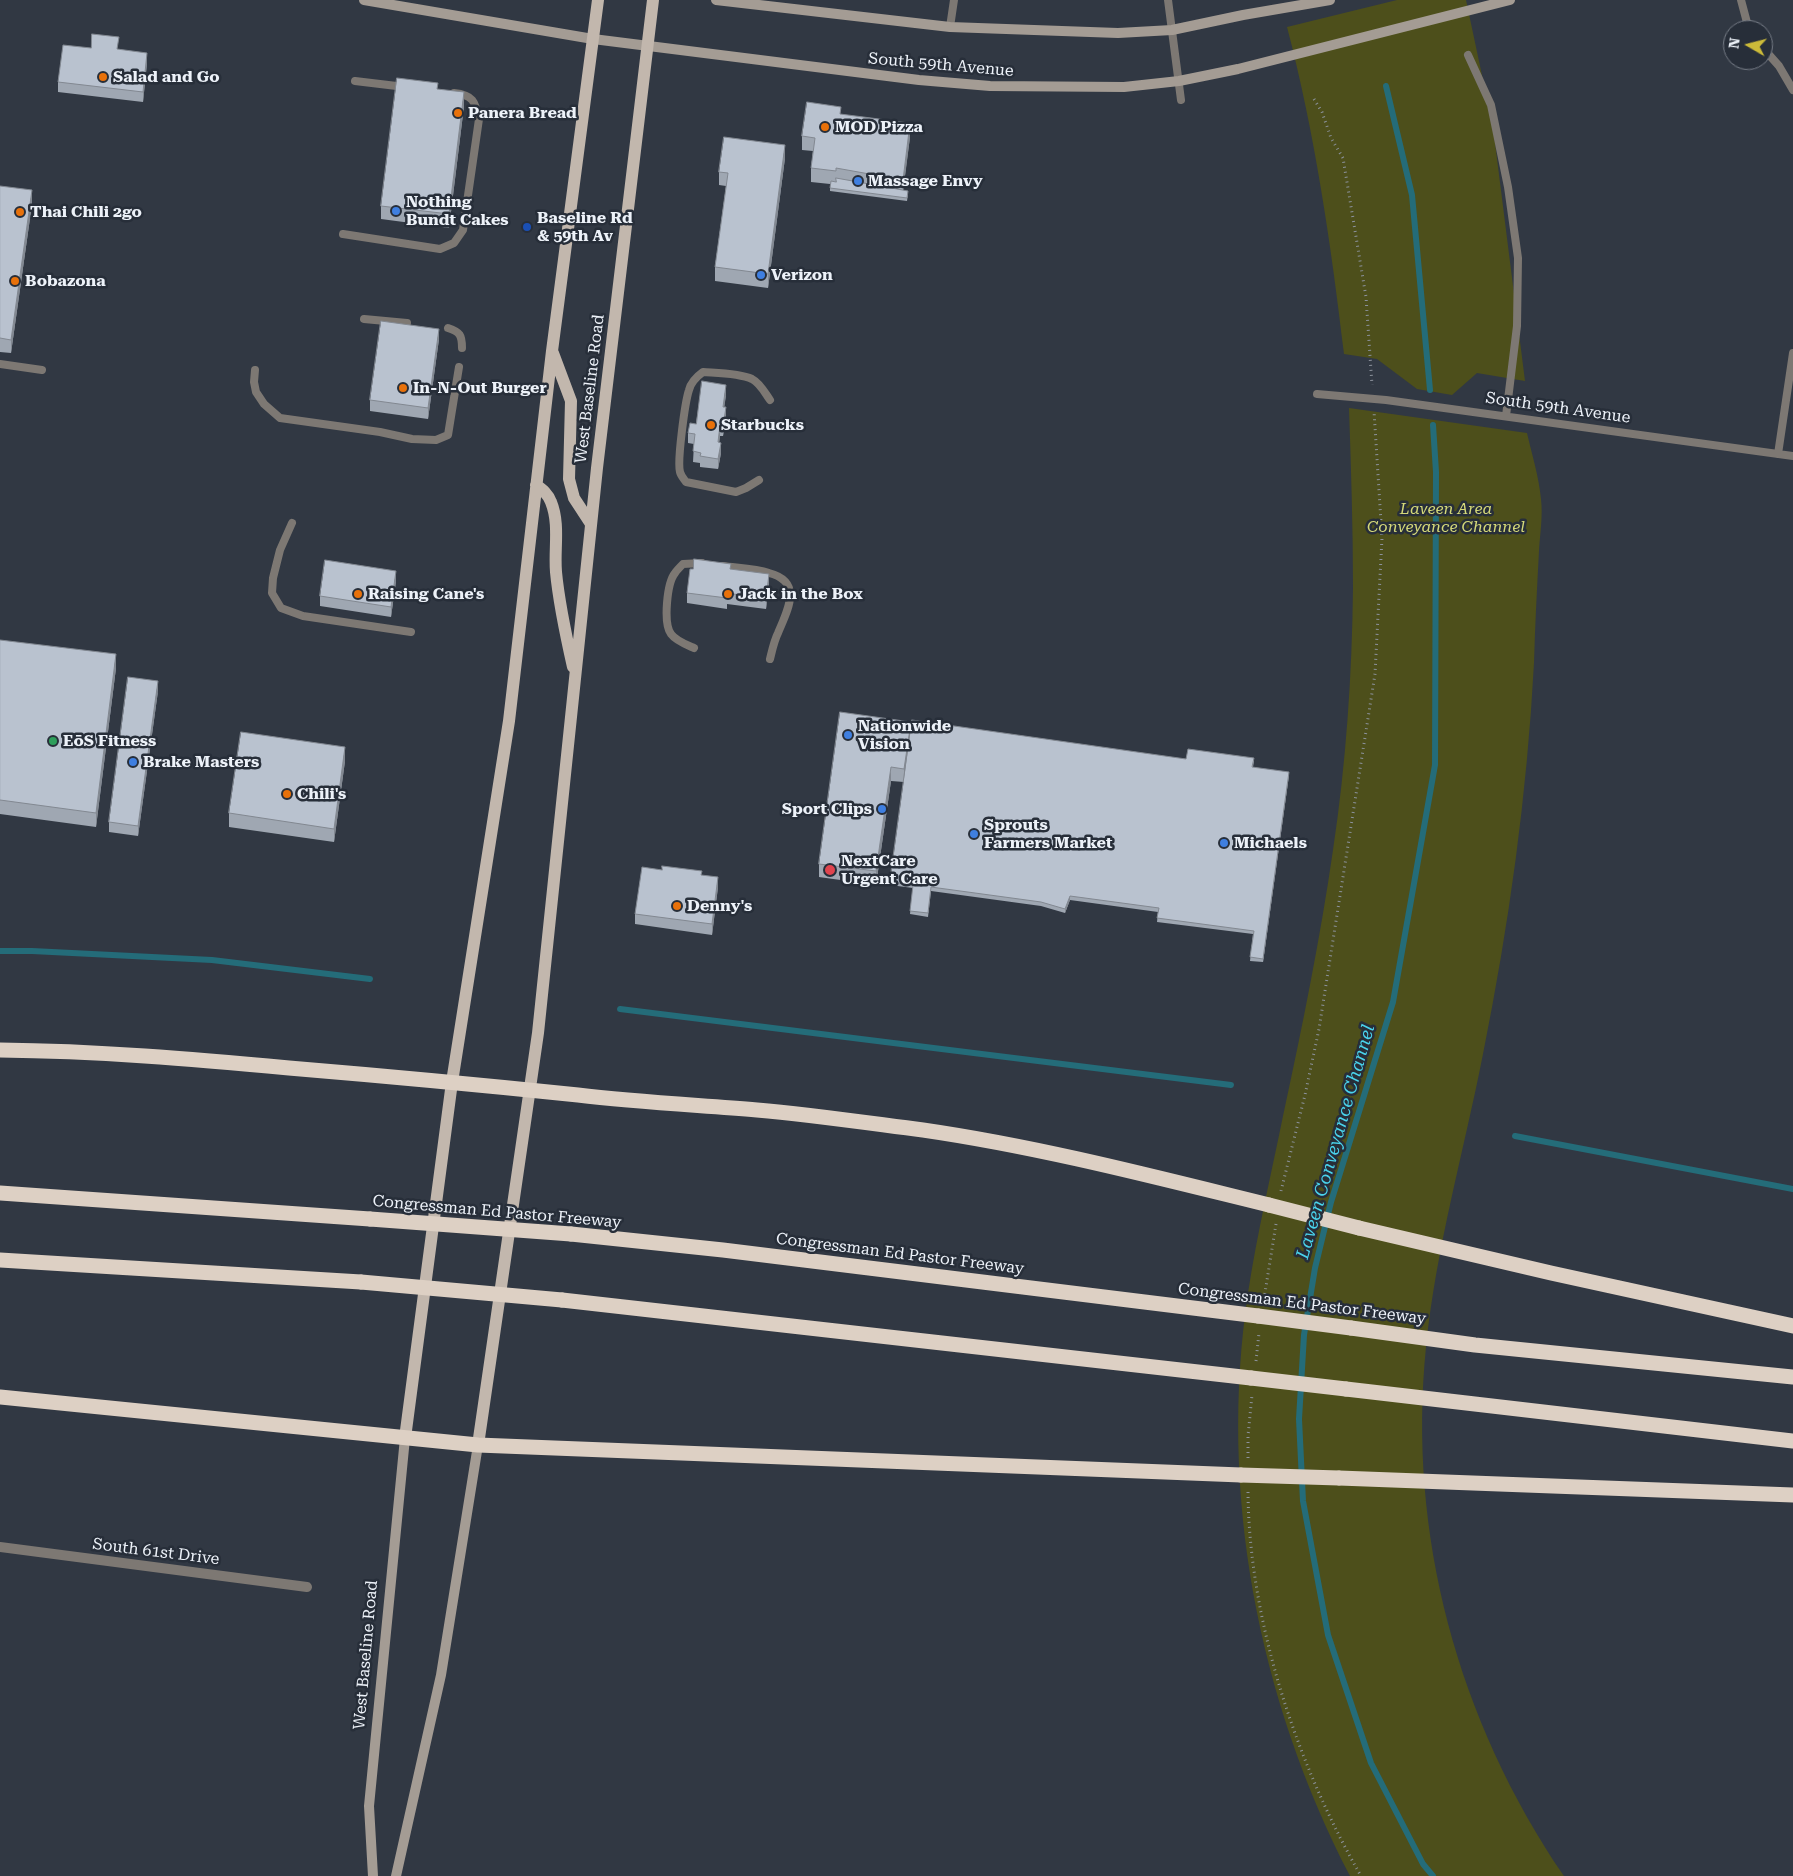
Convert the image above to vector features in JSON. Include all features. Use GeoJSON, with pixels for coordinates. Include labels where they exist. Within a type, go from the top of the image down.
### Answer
{"type":"FeatureCollection","features":[{"type":"Feature","properties":{"kind":"highway"},"geometry":{"type":"LineString","coordinates":[[0,1050],[92,1053],[203,1060],[788,1114],[927,1131],[1118,1168],[1551,1273],[1793,1326]]}},
{"type":"Feature","properties":{"kind":"highway","name":"Congressman Ed Pastor Freeway"},"geometry":{"type":"LineString","coordinates":[[0,1193],[571,1234],[743,1252],[1475,1345],[1793,1377]]}},
{"type":"Feature","properties":{"kind":"highway"},"geometry":{"type":"LineString","coordinates":[[0,1260],[361,1282],[562,1300],[1793,1441]]}},
{"type":"Feature","properties":{"kind":"highway"},"geometry":{"type":"LineString","coordinates":[[0,1397],[478,1445],[1793,1495]]}},
{"type":"Feature","properties":{"kind":"main road","name":"South 59th Avenue"},"geometry":{"type":"LineString","coordinates":[[364,0],[593,39],[910,79],[990,86],[1124,87],[1179,80],[1238,69],[1510,0]]}},
{"type":"Feature","properties":{"kind":"main road"},"geometry":{"type":"LineString","coordinates":[[405,1438],[452,1082],[509,721],[552,351],[598,0]]}},
{"type":"Feature","properties":{"kind":"main road"},"geometry":{"type":"LineString","coordinates":[[648,46],[653,0]]}},
{"type":"Feature","properties":{"kind":"main road"},"geometry":{"type":"LineString","coordinates":[[721,1],[950,26],[1118,34],[1172,30],[1329,0]]}},
{"type":"Feature","properties":{"kind":"main road","name":"West Baseline Road"},"geometry":{"type":"LineString","coordinates":[[478,1445],[538,1033],[591,524],[648,46]]}},
{"type":"Feature","properties":{"kind":"main road"},"geometry":{"type":"LineString","coordinates":[[552,351],[571,401],[569,479],[571,491],[591,524]]}},
{"type":"Feature","properties":{"kind":"main road"},"geometry":{"type":"LineString","coordinates":[[536,485],[546,493],[551,503],[555,522],[556,571],[563,622],[576,679]]}},
{"type":"Feature","properties":{"kind":"main road","name":"West Baseline Road"},"geometry":{"type":"LineString","coordinates":[[374,1876],[369,1806],[388,1594],[405,1438]]}},
{"type":"Feature","properties":{"kind":"main road"},"geometry":{"type":"LineString","coordinates":[[396,1876],[441,1674],[478,1445]]}},
{"type":"Feature","properties":{"kind":"street","name":"South 61st Drive"},"geometry":{"type":"LineString","coordinates":[[0,1547],[307,1586]]}},
{"type":"Feature","properties":{"kind":"lane"},"geometry":{"type":"LineString","coordinates":[[950,26],[954,0]]}},
{"type":"Feature","properties":{"kind":"lane"},"geometry":{"type":"LineString","coordinates":[[1168,0],[1181,100]]}},
{"type":"Feature","properties":{"kind":"lane"},"geometry":{"type":"LineString","coordinates":[[1741,0],[1746,20]]}},
{"type":"Feature","properties":{"kind":"lane"},"geometry":{"type":"LineString","coordinates":[[1468,55],[1491,104],[1508,187],[1518,258],[1517,326],[1506,416]]}},
{"type":"Feature","properties":{"kind":"lane"},"geometry":{"type":"LineString","coordinates":[[1773,59],[1793,90]]}},
{"type":"Feature","properties":{"kind":"lane"},"geometry":{"type":"LineString","coordinates":[[355,81],[410,88]]}},
{"type":"Feature","properties":{"kind":"lane"},"geometry":{"type":"LineString","coordinates":[[343,234],[440,249],[454,243],[463,230],[479,119],[475,103],[466,94],[447,92]]}},
{"type":"Feature","properties":{"kind":"lane"},"geometry":{"type":"LineString","coordinates":[[364,319],[407,323]]}},
{"type":"Feature","properties":{"kind":"lane"},"geometry":{"type":"LineString","coordinates":[[448,328],[458,331],[462,337],[462,348]]}},
{"type":"Feature","properties":{"kind":"lane"},"geometry":{"type":"LineString","coordinates":[[1778,454],[1793,353]]}},
{"type":"Feature","properties":{"kind":"lane"},"geometry":{"type":"LineString","coordinates":[[0,364],[42,370]]}},
{"type":"Feature","properties":{"kind":"lane"},"geometry":{"type":"LineString","coordinates":[[255,370],[254,382],[256,392],[264,404],[280,418],[371,430],[412,439],[436,440],[448,435],[459,366]]}},
{"type":"Feature","properties":{"kind":"lane"},"geometry":{"type":"LineString","coordinates":[[759,480],[736,492],[686,482],[680,474],[679,461],[684,421],[689,390],[694,378],[703,372],[751,378],[760,386],[770,400]]}},
{"type":"Feature","properties":{"kind":"lane","name":"South 59th Avenue"},"geometry":{"type":"LineString","coordinates":[[1317,394],[1386,400],[1793,456]]}},
{"type":"Feature","properties":{"kind":"lane"},"geometry":{"type":"LineString","coordinates":[[292,523],[280,550],[273,578],[272,593],[281,608],[303,616],[411,632]]}},
{"type":"Feature","properties":{"kind":"lane"},"geometry":{"type":"LineString","coordinates":[[694,648],[680,642],[671,634],[667,621],[667,609],[674,573],[683,564],[696,562],[768,572],[781,577],[789,586],[790,599],[787,614],[777,634],[770,659]]}},
{"type":"Feature","properties":{"kind":"path"},"geometry":{"type":"LineString","coordinates":[[1312,1062],[1319,1029],[1375,674],[1382,538],[1366,297],[1343,158],[1330,138],[1322,112],[1314,99]]}},
{"type":"Feature","properties":{"kind":"path"},"geometry":{"type":"LineString","coordinates":[[1254,1570],[1262,1616],[1280,1686],[1300,1749],[1342,1843],[1361,1876]]}},
{"type":"Feature","properties":{"kind":"green space"},"geometry":{"type":"Polygon","coordinates":[[[1397,0],[1466,0],[1493,127],[1525,381],[1477,373],[1452,395],[1417,389],[1377,359],[1344,354],[1334,272],[1314,148],[1287,27],[1397,0]]]}},
{"type":"Feature","properties":{"kind":"green space","name":"Laveen Area Conveyance Channel"},"geometry":{"type":"Polygon","coordinates":[[[1349,408],[1527,433],[1540,491],[1542,518],[1531,712],[1516,860],[1501,957],[1476,1090],[1436,1273],[1426,1347],[1422,1417],[1425,1487],[1433,1556],[1448,1624],[1469,1690],[1495,1754],[1527,1816],[1564,1876],[1350,1876],[1318,1808],[1291,1738],[1269,1666],[1253,1592],[1243,1518],[1238,1443],[1240,1368],[1248,1293],[1264,1204],[1304,1017],[1328,884],[1341,785],[1350,687],[1353,588],[1349,408]]]}},
{"type":"Feature","properties":{"kind":"building","name":"Salad and Go"},"geometry":{"type":"Polygon","coordinates":[[[92,34],[119,37],[117,49],[147,53],[143,92],[58,82],[63,45],[91,48],[92,34]]]}},
{"type":"Feature","properties":{"kind":"building"},"geometry":{"type":"Polygon","coordinates":[[[397,78],[438,83],[437,89],[464,92],[449,214],[381,206],[397,78]]]}},
{"type":"Feature","properties":{"kind":"building"},"geometry":{"type":"Polygon","coordinates":[[[807,102],[841,107],[840,114],[910,123],[903,180],[836,168],[836,171],[811,168],[815,138],[802,136],[807,102]]]}},
{"type":"Feature","properties":{"kind":"building"},"geometry":{"type":"Polygon","coordinates":[[[724,137],[785,145],[768,274],[715,267],[728,173],[719,172],[724,137]]]}},
{"type":"Feature","properties":{"kind":"building"},"geometry":{"type":"Polygon","coordinates":[[[836,178],[908,191],[907,198],[830,188],[831,181],[836,182],[836,178]]]}},
{"type":"Feature","properties":{"kind":"building"},"geometry":{"type":"Polygon","coordinates":[[[0,186],[32,190],[11,340],[0,338],[0,186]]]}},
{"type":"Feature","properties":{"kind":"building","name":"In-N-Out Burger"},"geometry":{"type":"Polygon","coordinates":[[[381,321],[439,329],[428,408],[370,400],[381,321]]]}},
{"type":"Feature","properties":{"kind":"building","name":"Starbucks"},"geometry":{"type":"Polygon","coordinates":[[[702,381],[726,385],[723,407],[726,407],[723,426],[720,425],[718,442],[721,443],[718,459],[700,456],[701,453],[693,451],[695,434],[688,433],[690,423],[696,424],[702,381]]]}},
{"type":"Feature","properties":{"kind":"building","name":"Jack in the Box"},"geometry":{"type":"Polygon","coordinates":[[[694,559],[731,564],[730,569],[769,574],[766,599],[727,593],[727,598],[687,593],[690,569],[693,569],[694,559]]]}},
{"type":"Feature","properties":{"kind":"building","name":"Raising Cane's"},"geometry":{"type":"Polygon","coordinates":[[[325,560],[396,571],[391,607],[320,596],[325,560]]]}},
{"type":"Feature","properties":{"kind":"building","name":"EōS Fitness"},"geometry":{"type":"Polygon","coordinates":[[[0,640],[116,654],[96,813],[0,800],[0,640]]]}},
{"type":"Feature","properties":{"kind":"building","name":"Brake Masters"},"geometry":{"type":"Polygon","coordinates":[[[128,677],[158,681],[138,826],[109,822],[128,677]]]}},
{"type":"Feature","properties":{"kind":"building"},"geometry":{"type":"Polygon","coordinates":[[[840,712],[911,722],[904,769],[891,767],[876,871],[819,864],[840,712]]]}},
{"type":"Feature","properties":{"kind":"building"},"geometry":{"type":"Polygon","coordinates":[[[912,720],[1186,759],[1188,749],[1254,758],[1252,767],[1289,772],[1263,959],[1250,957],[1254,931],[1157,918],[1159,908],[1070,896],[1065,909],[1041,902],[931,887],[928,913],[910,911],[913,885],[890,882],[912,720]]]}},
{"type":"Feature","properties":{"kind":"building","name":"Chili's"},"geometry":{"type":"Polygon","coordinates":[[[241,732],[345,747],[334,829],[229,813],[241,732]]]}},
{"type":"Feature","properties":{"kind":"building","name":"Denny's"},"geometry":{"type":"Polygon","coordinates":[[[662,866],[702,871],[701,875],[718,877],[712,924],[635,914],[642,867],[662,870],[662,866]]]}},
{"type":"Feature","properties":{"kind":"waterway","name":"Laveen Conveyance Channel"},"geometry":{"type":"LineString","coordinates":[[1386,86],[1412,195],[1430,390]]}},
{"type":"Feature","properties":{"kind":"waterway","name":"Laveen Conveyance Channel"},"geometry":{"type":"LineString","coordinates":[[1433,425],[1436,472],[1435,765],[1393,1002],[1331,1202],[1315,1268],[1304,1335],[1299,1419],[1303,1501],[1328,1635],[1371,1763],[1423,1864],[1433,1876]]}},
{"type":"Feature","properties":{"kind":"waterway"},"geometry":{"type":"LineString","coordinates":[[0,951],[212,960],[370,979]]}},
{"type":"Feature","properties":{"kind":"waterway"},"geometry":{"type":"LineString","coordinates":[[620,1009],[1231,1085]]}},
{"type":"Feature","properties":{"kind":"waterway"},"geometry":{"type":"LineString","coordinates":[[1515,1136],[1793,1189]]}},
{"type":"Feature","properties":{"kind":"place","name":"Salad and Go"},"geometry":{"type":"Point","coordinates":[103,77]}},
{"type":"Feature","properties":{"kind":"place","name":"Panera Bread"},"geometry":{"type":"Point","coordinates":[458,113]}},
{"type":"Feature","properties":{"kind":"place","name":"MOD Pizza"},"geometry":{"type":"Point","coordinates":[825,127]}},
{"type":"Feature","properties":{"kind":"place","name":"Massage Envy"},"geometry":{"type":"Point","coordinates":[858,181]}},
{"type":"Feature","properties":{"kind":"place","name":"Nothing Bundt Cakes"},"geometry":{"type":"Point","coordinates":[396,211]}},
{"type":"Feature","properties":{"kind":"place","name":"Thai Chili 2go"},"geometry":{"type":"Point","coordinates":[20,212]}},
{"type":"Feature","properties":{"kind":"place","name":"Baseline Rd & 59th Av"},"geometry":{"type":"Point","coordinates":[527,227]}},
{"type":"Feature","properties":{"kind":"place","name":"Verizon"},"geometry":{"type":"Point","coordinates":[761,275]}},
{"type":"Feature","properties":{"kind":"place","name":"Bobazona"},"geometry":{"type":"Point","coordinates":[15,281]}},
{"type":"Feature","properties":{"kind":"place","name":"In-N-Out Burger"},"geometry":{"type":"Point","coordinates":[403,388]}},
{"type":"Feature","properties":{"kind":"place","name":"Starbucks"},"geometry":{"type":"Point","coordinates":[711,425]}},
{"type":"Feature","properties":{"kind":"place","name":"Raising Cane's"},"geometry":{"type":"Point","coordinates":[358,594]}},
{"type":"Feature","properties":{"kind":"place","name":"Jack in the Box"},"geometry":{"type":"Point","coordinates":[728,594]}},
{"type":"Feature","properties":{"kind":"place","name":"Nationwide Vision"},"geometry":{"type":"Point","coordinates":[848,735]}},
{"type":"Feature","properties":{"kind":"place","name":"EōS Fitness"},"geometry":{"type":"Point","coordinates":[53,741]}},
{"type":"Feature","properties":{"kind":"place","name":"Brake Masters"},"geometry":{"type":"Point","coordinates":[133,762]}},
{"type":"Feature","properties":{"kind":"place","name":"Chili's"},"geometry":{"type":"Point","coordinates":[287,794]}},
{"type":"Feature","properties":{"kind":"place","name":"Sport Clips"},"geometry":{"type":"Point","coordinates":[882,809]}},
{"type":"Feature","properties":{"kind":"place","name":"Sprouts Farmers Market"},"geometry":{"type":"Point","coordinates":[974,834]}},
{"type":"Feature","properties":{"kind":"place","name":"Michaels"},"geometry":{"type":"Point","coordinates":[1224,843]}},
{"type":"Feature","properties":{"kind":"place","name":"NextCare Urgent Care"},"geometry":{"type":"Point","coordinates":[830,870]}},
{"type":"Feature","properties":{"kind":"place","name":"Denny's"},"geometry":{"type":"Point","coordinates":[677,906]}}]}
